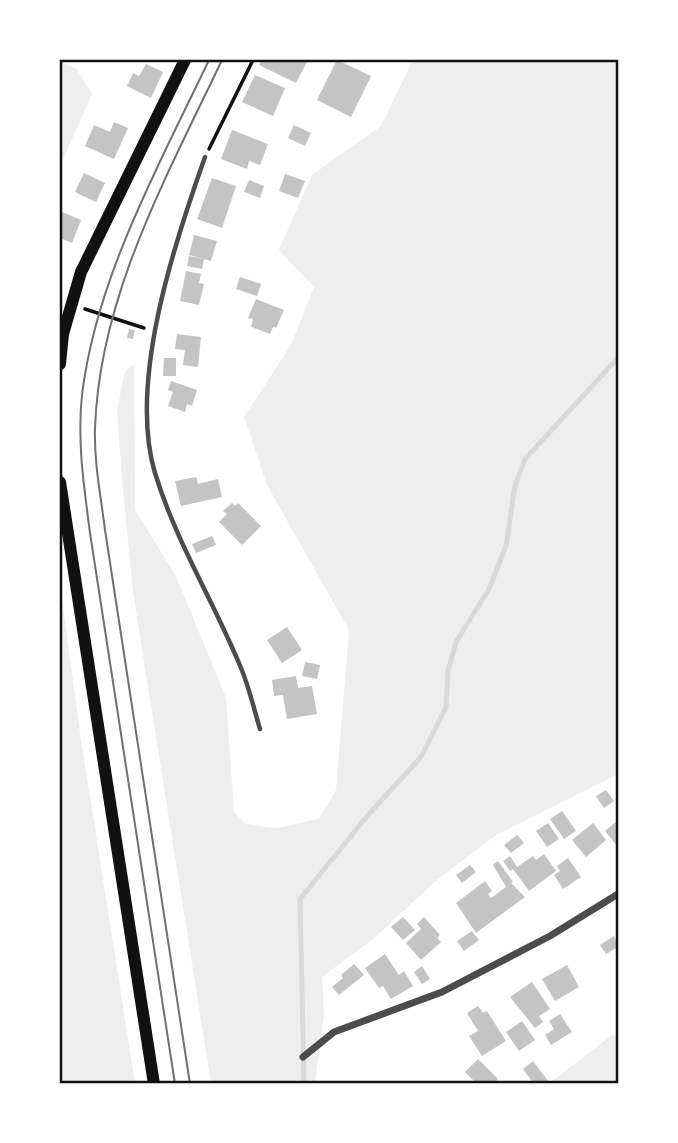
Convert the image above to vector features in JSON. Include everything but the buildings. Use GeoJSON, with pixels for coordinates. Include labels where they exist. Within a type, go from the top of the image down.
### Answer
{"type":"FeatureCollection","features":[{"type":"Feature","properties":{"kind":"main road"},"geometry":{"type":"LineString","coordinates":[[60,364],[63,334],[92,248],[185,60]]}},
{"type":"Feature","properties":{"kind":"main road"},"geometry":{"type":"LineString","coordinates":[[60,482],[155,1083]]}},
{"type":"Feature","properties":{"kind":"street"},"geometry":{"type":"LineString","coordinates":[[303,1056],[334,1032],[442,992],[550,936],[618,894]]}},
{"type":"Feature","properties":{"kind":"lane"},"geometry":{"type":"LineString","coordinates":[[205,157],[168,272],[155,331],[146,415],[155,472],[188,558],[242,669],[260,729]]}},
{"type":"Feature","properties":{"kind":"path"},"geometry":{"type":"LineString","coordinates":[[205,157],[253,60]]}},
{"type":"Feature","properties":{"kind":"path"},"geometry":{"type":"LineString","coordinates":[[72,303],[155,331]]}},
{"type":"Feature","properties":{"kind":"shaded area"},"geometry":{"type":"Polygon","coordinates":[[[413,60],[618,60],[618,774],[496,835],[438,879],[373,939],[322,977],[324,1014],[315,1083],[211,1083],[133,592],[117,412],[124,374],[134,363],[135,510],[176,576],[226,698],[234,811],[245,824],[277,828],[319,819],[336,790],[349,630],[267,485],[244,417],[291,345],[314,287],[279,250],[312,175],[381,126],[413,60]]]}},
{"type":"Feature","properties":{"kind":"shaded area"},"geometry":{"type":"Polygon","coordinates":[[[60,63],[76,68],[92,94],[60,166],[60,63]]]}},
{"type":"Feature","properties":{"kind":"shaded area"},"geometry":{"type":"Polygon","coordinates":[[[60,584],[80,733],[135,1083],[60,1083],[60,584]]]}},
{"type":"Feature","properties":{"kind":"shaded area"},"geometry":{"type":"Polygon","coordinates":[[[612,1035],[618,1036],[618,1083],[550,1083],[612,1035]]]}},
{"type":"Feature","properties":{"kind":"waterway"},"geometry":{"type":"LineString","coordinates":[[304,1084],[300,899],[368,815],[421,757],[446,707],[448,671],[456,642],[489,589],[506,546],[515,486],[525,459],[618,358]]}},
{"type":"Feature","properties":{"kind":"tram line"},"geometry":{"type":"LineString","coordinates":[[175,1084],[90,533],[80,430],[89,351],[115,265],[151,181],[209,60]]}},
{"type":"Feature","properties":{"kind":"tram line"},"geometry":{"type":"LineString","coordinates":[[190,1084],[105,530],[95,429],[99,380],[122,285],[139,238],[222,60]]}}]}
